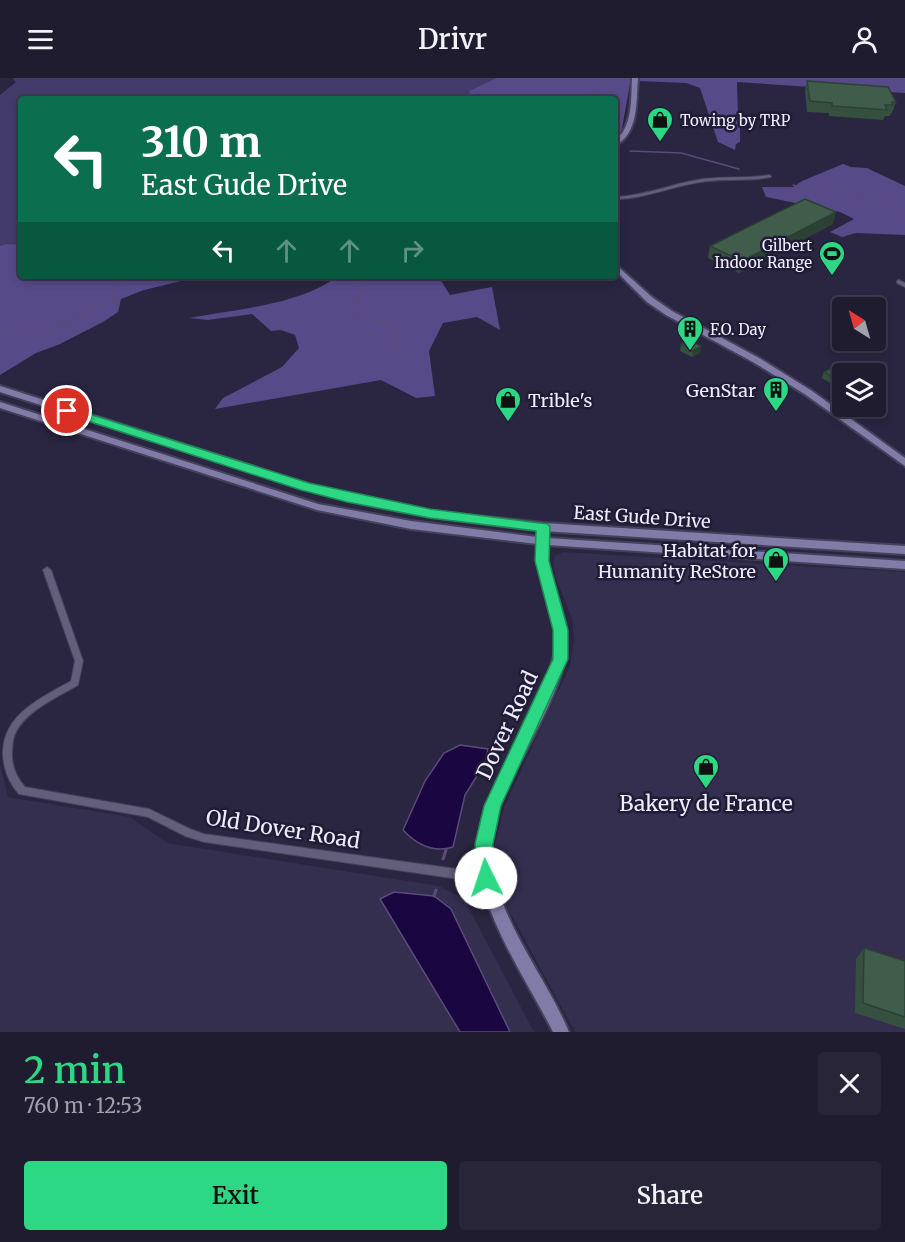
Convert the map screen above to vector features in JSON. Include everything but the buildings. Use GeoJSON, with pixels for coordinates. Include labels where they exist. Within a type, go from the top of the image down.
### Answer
{"type":"FeatureCollection","features":[{"type":"Feature","properties":{"kind":"main road"},"geometry":{"type":"LineString","coordinates":[[618,141],[627,133],[632,122],[635,78]]}},
{"type":"Feature","properties":{"kind":"main road"},"geometry":{"type":"LineString","coordinates":[[618,269],[650,300],[669,313],[756,360],[808,393],[905,463]]}},
{"type":"Feature","properties":{"kind":"main road","name":"East Gude Drive"},"geometry":{"type":"LineString","coordinates":[[0,389],[306,487],[373,503],[542,534],[905,565]]}},
{"type":"Feature","properties":{"kind":"main road","name":"East Gude Drive"},"geometry":{"type":"LineString","coordinates":[[0,405],[317,507],[421,527],[905,550]]}},
{"type":"Feature","properties":{"kind":"main road","name":"Dover Road"},"geometry":{"type":"LineString","coordinates":[[542,534],[544,572],[561,630],[560,659],[492,806],[484,844],[486,878],[501,918],[561,1032]]}},
{"type":"Feature","properties":{"kind":"street"},"geometry":{"type":"LineString","coordinates":[[618,198],[640,197],[666,188],[704,180],[758,179],[769,176]]}},
{"type":"Feature","properties":{"kind":"street","name":"Old Dover Road"},"geometry":{"type":"LineString","coordinates":[[47,570],[79,661],[75,683],[23,714],[9,731],[5,749],[9,770],[12,780],[22,791],[150,813],[188,833],[204,838],[486,878]]}},
{"type":"Feature","properties":{"kind":"shaded area"},"geometry":{"type":"Polygon","coordinates":[[[12,78],[496,78],[469,91],[470,96],[18,96],[18,245],[0,246],[0,95],[16,82],[12,78]]]}},
{"type":"Feature","properties":{"kind":"shaded area"},"geometry":{"type":"Polygon","coordinates":[[[496,78],[631,78],[621,134],[618,134],[618,96],[470,96],[469,91],[496,78]]]}},
{"type":"Feature","properties":{"kind":"shaded area"},"geometry":{"type":"Polygon","coordinates":[[[638,78],[905,78],[905,93],[737,82],[738,118],[752,123],[740,123],[740,142],[736,144],[735,150],[718,142],[700,88],[686,83],[638,81],[638,78]]]}},
{"type":"Feature","properties":{"kind":"shaded area"},"geometry":{"type":"Polygon","coordinates":[[[843,164],[867,168],[905,186],[905,235],[856,233],[842,237],[830,232],[854,219],[840,212],[766,197],[762,187],[793,187],[843,164]]]}},
{"type":"Feature","properties":{"kind":"shaded area"},"geometry":{"type":"Polygon","coordinates":[[[18,245],[18,279],[182,279],[121,299],[118,312],[103,322],[60,344],[36,353],[0,375],[0,246],[18,245]]]}},
{"type":"Feature","properties":{"kind":"shaded area"},"geometry":{"type":"Polygon","coordinates":[[[333,279],[440,279],[450,295],[492,287],[500,330],[477,317],[443,323],[429,351],[435,396],[416,398],[381,380],[215,409],[223,398],[282,367],[299,348],[295,335],[281,330],[271,331],[252,314],[208,320],[189,318],[267,304],[323,286],[333,279]]]}},
{"type":"Feature","properties":{"kind":"shaded area"},"geometry":{"type":"Polygon","coordinates":[[[563,552],[905,572],[905,1032],[575,1032],[506,905],[499,886],[494,849],[504,807],[570,666],[574,640],[572,618],[556,579],[553,563],[555,556],[563,552]]]}},
{"type":"Feature","properties":{"kind":"shaded area"},"geometry":{"type":"Polygon","coordinates":[[[460,745],[488,749],[485,763],[465,795],[453,847],[439,849],[425,846],[403,830],[425,781],[444,753],[460,745]]]}},
{"type":"Feature","properties":{"kind":"shaded area"},"geometry":{"type":"Polygon","coordinates":[[[0,764],[8,797],[130,817],[167,843],[439,886],[464,899],[534,1032],[0,1032],[0,764]]]}},
{"type":"Feature","properties":{"kind":"shaded area"},"geometry":{"type":"Polygon","coordinates":[[[394,892],[434,896],[451,909],[510,1032],[460,1032],[380,899],[394,892]]]}},
{"type":"Feature","properties":{"kind":"waterway"},"geometry":{"type":"LineString","coordinates":[[589,96],[602,87],[603,78]]}},
{"type":"Feature","properties":{"kind":"waterway"},"geometry":{"type":"LineString","coordinates":[[630,151],[681,153],[739,169]]}},
{"type":"Feature","properties":{"kind":"waterway"},"geometry":{"type":"LineString","coordinates":[[793,185],[812,191],[813,188],[836,190],[889,203],[892,211],[905,211]]}},
{"type":"Feature","properties":{"kind":"waterway"},"geometry":{"type":"LineString","coordinates":[[0,336],[21,330],[39,333],[50,331],[82,315],[93,306],[118,301],[111,296],[121,281],[141,279]]}},
{"type":"Feature","properties":{"kind":"waterway"},"geometry":{"type":"LineString","coordinates":[[363,279],[357,284],[361,288],[362,299],[350,303],[352,312],[361,317],[391,324],[398,338],[397,346],[402,352],[421,352]]}},
{"type":"Feature","properties":{"kind":"waterway"},"geometry":{"type":"LineString","coordinates":[[443,859],[446,850]]}},
{"type":"Feature","properties":{"kind":"waterway"},"geometry":{"type":"LineString","coordinates":[[434,896],[436,890]]}},
{"type":"Feature","properties":{"kind":"place","name":"Towing by TRP"},"geometry":{"type":"Point","coordinates":[660,143]}},
{"type":"Feature","properties":{"kind":"place","name":"Gilbert Indoor Range"},"geometry":{"type":"Point","coordinates":[832,277]}},
{"type":"Feature","properties":{"kind":"place","name":"F.O. Day"},"geometry":{"type":"Point","coordinates":[690,352]}},
{"type":"Feature","properties":{"kind":"place","name":"GenStar"},"geometry":{"type":"Point","coordinates":[776,413]}},
{"type":"Feature","properties":{"kind":"place","name":"Trible's"},"geometry":{"type":"Point","coordinates":[508,423]}},
{"type":"Feature","properties":{"kind":"place","name":"Habitat for Humanity ReStore"},"geometry":{"type":"Point","coordinates":[776,583]}},
{"type":"Feature","properties":{"kind":"place","name":"Bakery de France"},"geometry":{"type":"Point","coordinates":[706,790]}},
{"type":"Feature","properties":{"kind":"route"},"geometry":{"type":"LineString","coordinates":[[67,411],[347,498],[430,514],[543,527],[542,561],[561,630],[562,649],[556,671],[488,818],[484,844],[486,878]]}}]}
